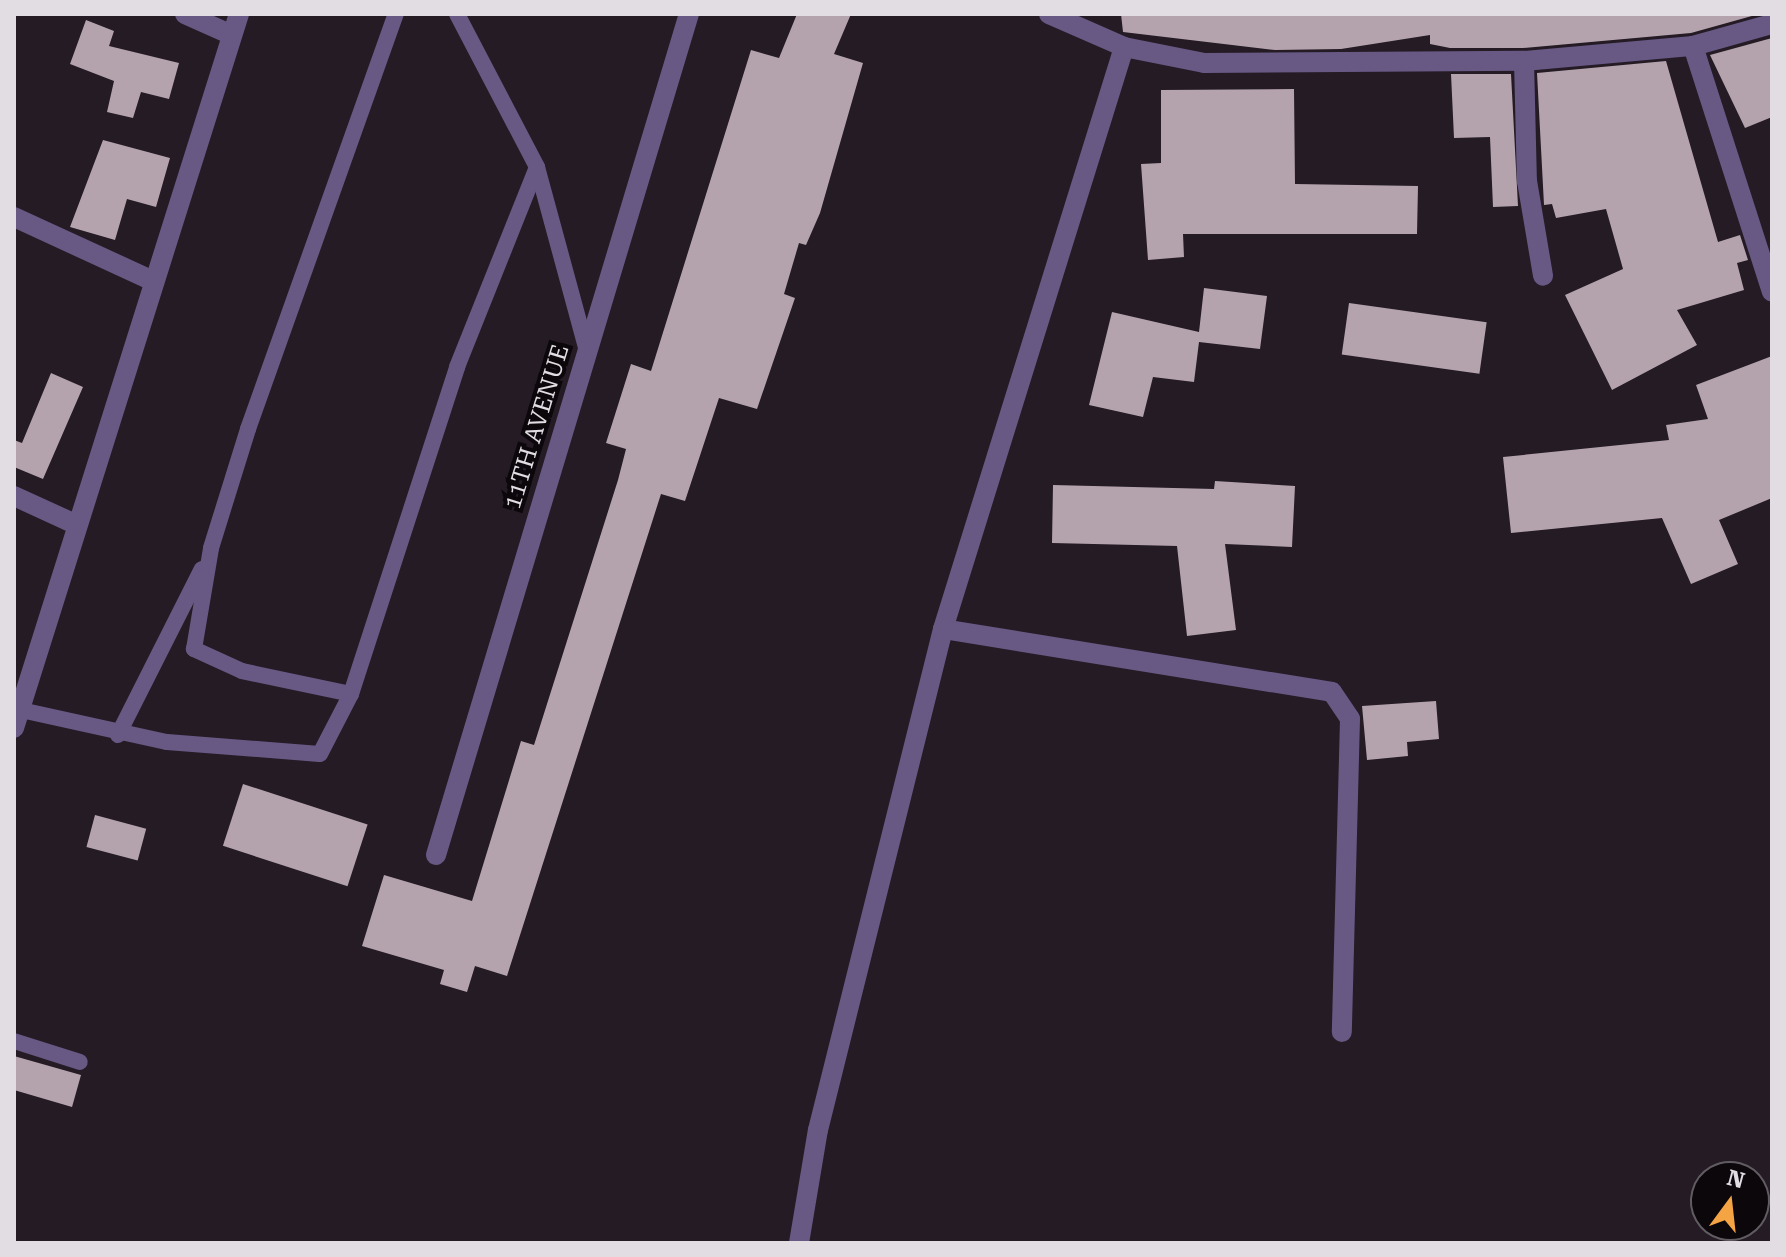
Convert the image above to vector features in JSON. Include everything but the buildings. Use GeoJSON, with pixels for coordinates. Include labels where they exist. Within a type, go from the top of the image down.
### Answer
{"type":"FeatureCollection","features":[{"type":"Feature","properties":{"kind":"street"},"geometry":{"type":"LineString","coordinates":[[185,14],[232,35]]}},
{"type":"Feature","properties":{"kind":"street"},"geometry":{"type":"LineString","coordinates":[[17,719],[73,523],[239,14]]}},
{"type":"Feature","properties":{"kind":"street","name":"11TH AVENUE"},"geometry":{"type":"LineString","coordinates":[[436,855],[689,14]]}},
{"type":"Feature","properties":{"kind":"street"},"geometry":{"type":"LineString","coordinates":[[1049,14],[1119,45],[1204,63],[1524,61],[1693,46],[1772,24]]}},
{"type":"Feature","properties":{"kind":"street"},"geometry":{"type":"LineString","coordinates":[[799,1243],[818,1130],[943,629],[1119,45]]}},
{"type":"Feature","properties":{"kind":"street"},"geometry":{"type":"LineString","coordinates":[[1693,46],[1772,292]]}},
{"type":"Feature","properties":{"kind":"street"},"geometry":{"type":"LineString","coordinates":[[1524,61],[1527,181],[1543,276]]}},
{"type":"Feature","properties":{"kind":"street"},"geometry":{"type":"LineString","coordinates":[[14,217],[151,280]]}},
{"type":"Feature","properties":{"kind":"street"},"geometry":{"type":"LineString","coordinates":[[14,496],[73,523]]}},
{"type":"Feature","properties":{"kind":"street"},"geometry":{"type":"LineString","coordinates":[[943,629],[1332,692],[1350,719],[1342,1032]]}},
{"type":"Feature","properties":{"kind":"lane"},"geometry":{"type":"LineString","coordinates":[[118,735],[211,548],[396,14]]}},
{"type":"Feature","properties":{"kind":"lane"},"geometry":{"type":"LineString","coordinates":[[457,14],[537,167],[587,351]]}},
{"type":"Feature","properties":{"kind":"lane"},"geometry":{"type":"LineString","coordinates":[[17,719],[118,735],[320,754],[351,694],[457,367],[537,167]]}},
{"type":"Feature","properties":{"kind":"lane"},"geometry":{"type":"LineString","coordinates":[[211,548],[194,649],[242,671],[351,694]]}},
{"type":"Feature","properties":{"kind":"lane"},"geometry":{"type":"LineString","coordinates":[[14,1041],[80,1062]]}}]}
